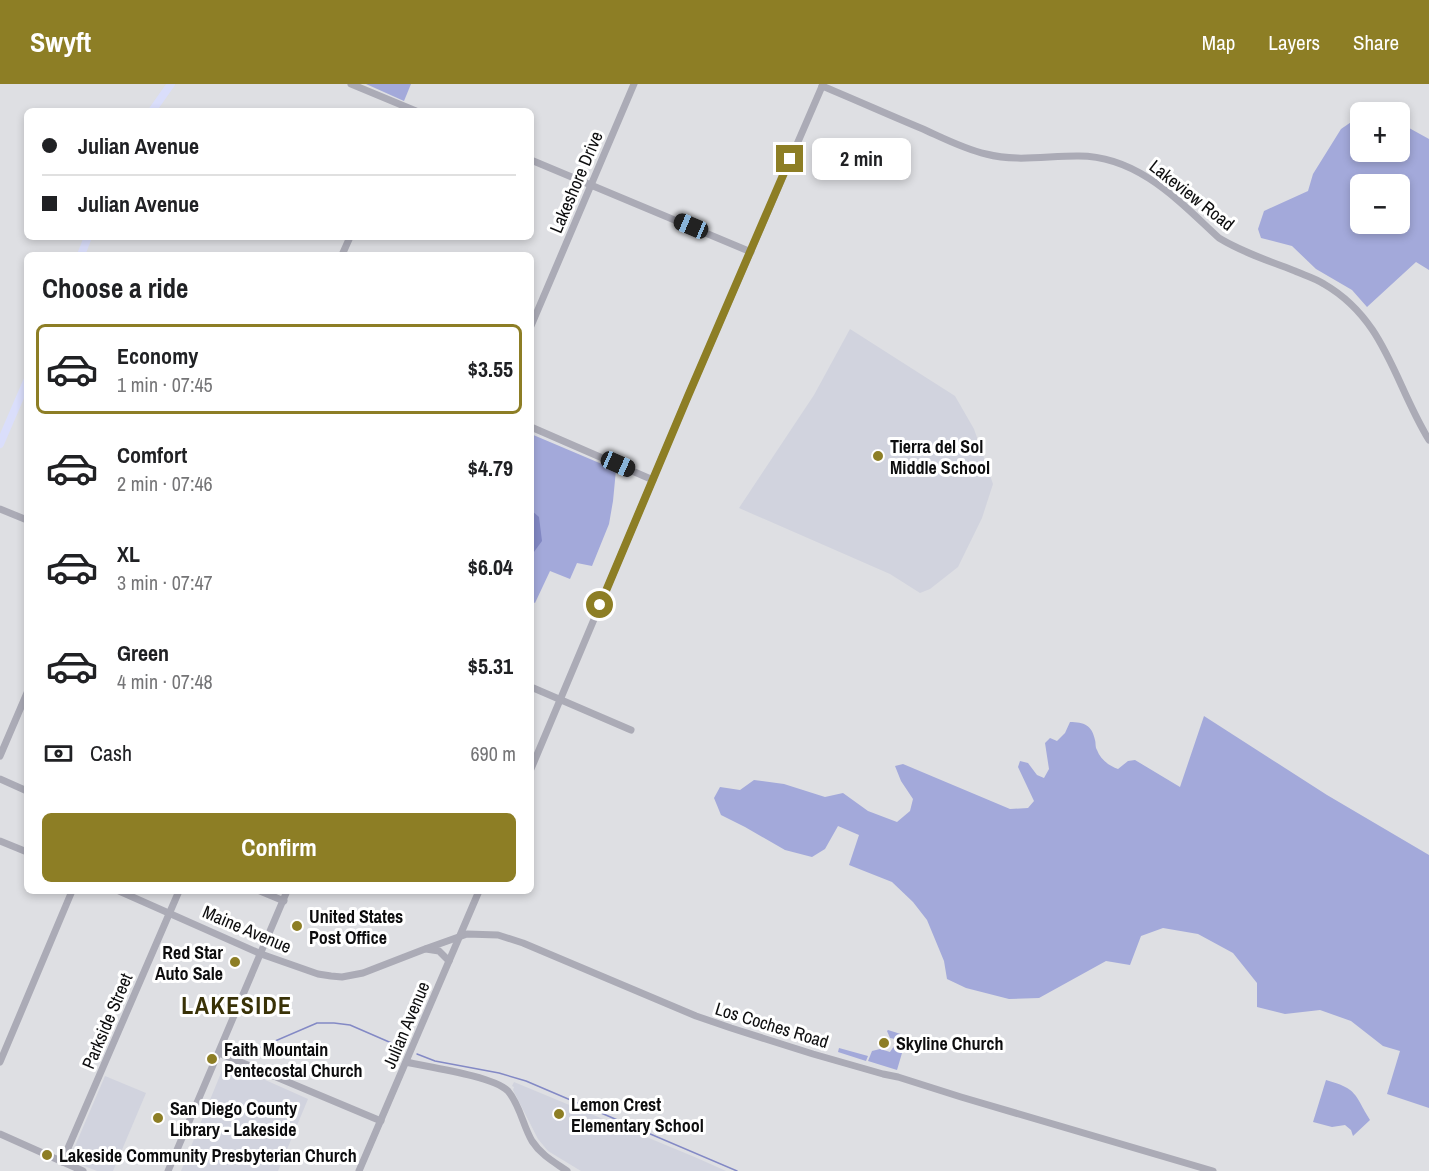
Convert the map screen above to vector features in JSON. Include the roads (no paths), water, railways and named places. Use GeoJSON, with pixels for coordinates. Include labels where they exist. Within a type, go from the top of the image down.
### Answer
{"type":"FeatureCollection","features":[{"type":"Feature","properties":{"kind":"main road"},"geometry":{"type":"LineString","coordinates":[[154,108],[171,84]]}},
{"type":"Feature","properties":{"kind":"main road"},"geometry":{"type":"LineString","coordinates":[[0,444],[24,388]]}},
{"type":"Feature","properties":{"kind":"street"},"geometry":{"type":"LineString","coordinates":[[351,84],[402,108]]}},
{"type":"Feature","properties":{"kind":"street","name":"Lakeshore Drive"},"geometry":{"type":"LineString","coordinates":[[534,319],[634,84]]}},
{"type":"Feature","properties":{"kind":"street"},"geometry":{"type":"LineString","coordinates":[[534,762],[692,387],[823,85]]}},
{"type":"Feature","properties":{"kind":"street","name":"Lakeview Road"},"geometry":{"type":"LineString","coordinates":[[823,85],[984,154],[1017,159],[1081,156],[1101,158],[1129,167],[1153,180],[1219,238],[1324,284],[1355,306],[1383,344],[1429,440]]}},
{"type":"Feature","properties":{"kind":"street"},"geometry":{"type":"LineString","coordinates":[[534,161],[751,252]]}},
{"type":"Feature","properties":{"kind":"street"},"geometry":{"type":"LineString","coordinates":[[534,428],[653,480]]}},
{"type":"Feature","properties":{"kind":"street"},"geometry":{"type":"LineString","coordinates":[[0,509],[24,519]]}},
{"type":"Feature","properties":{"kind":"street"},"geometry":{"type":"LineString","coordinates":[[534,688],[631,730]]}},
{"type":"Feature","properties":{"kind":"street"},"geometry":{"type":"LineString","coordinates":[[0,756],[24,700]]}},
{"type":"Feature","properties":{"kind":"street"},"geometry":{"type":"LineString","coordinates":[[0,779],[24,790]]}},
{"type":"Feature","properties":{"kind":"street"},"geometry":{"type":"LineString","coordinates":[[0,841],[24,851]]}},
{"type":"Feature","properties":{"kind":"street"},"geometry":{"type":"LineString","coordinates":[[0,1062],[71,894]]}},
{"type":"Feature","properties":{"kind":"street","name":"Maine Avenue"},"geometry":{"type":"LineString","coordinates":[[126,894],[261,954],[318,974],[331,976]]}},
{"type":"Feature","properties":{"kind":"street","name":"Parkside Street"},"geometry":{"type":"LineString","coordinates":[[62,1162],[177,894]]}},
{"type":"Feature","properties":{"kind":"street"},"geometry":{"type":"LineString","coordinates":[[270,895],[275,894]]}},
{"type":"Feature","properties":{"kind":"street"},"geometry":{"type":"LineString","coordinates":[[168,1171],[286,894]]}},
{"type":"Feature","properties":{"kind":"street","name":"Julian Avenue"},"geometry":{"type":"LineString","coordinates":[[358,1171],[478,894]]}},
{"type":"Feature","properties":{"kind":"street"},"geometry":{"type":"LineString","coordinates":[[270,895],[284,901]]}},
{"type":"Feature","properties":{"kind":"street","name":"Los Coches Road"},"geometry":{"type":"LineString","coordinates":[[331,976],[342,977],[363,973],[461,936],[487,934],[509,938],[696,1016],[731,1028],[1213,1171]]}},
{"type":"Feature","properties":{"kind":"street"},"geometry":{"type":"LineString","coordinates":[[425,949],[439,951],[449,961]]}},
{"type":"Feature","properties":{"kind":"street"},"geometry":{"type":"LineString","coordinates":[[219,1053],[381,1120]]}},
{"type":"Feature","properties":{"kind":"street"},"geometry":{"type":"LineString","coordinates":[[406,1062],[480,1078],[502,1087],[511,1096],[537,1148],[567,1171]]}},
{"type":"Feature","properties":{"kind":"street"},"geometry":{"type":"LineString","coordinates":[[0,1134],[82,1171]]}},
{"type":"Feature","properties":{"kind":"waterway"},"geometry":{"type":"LineString","coordinates":[[254,1050],[317,1023],[350,1025],[403,1048]]}},
{"type":"Feature","properties":{"kind":"waterway"},"geometry":{"type":"LineString","coordinates":[[417,1054],[435,1061],[499,1073],[526,1081],[737,1171]]}},
{"type":"Feature","properties":{"kind":"place","name":"Tierra del Sol Middle School"},"geometry":{"type":"Point","coordinates":[878,456]}},
{"type":"Feature","properties":{"kind":"place","name":"United States Post Office"},"geometry":{"type":"Point","coordinates":[297,926]}},
{"type":"Feature","properties":{"kind":"place","name":"Red Star Auto Sale"},"geometry":{"type":"Point","coordinates":[235,962]}},
{"type":"Feature","properties":{"kind":"place","name":"Skyline Church"},"geometry":{"type":"Point","coordinates":[884,1043]}},
{"type":"Feature","properties":{"kind":"place","name":"Faith Mountain Pentecostal Church"},"geometry":{"type":"Point","coordinates":[212,1059]}},
{"type":"Feature","properties":{"kind":"place","name":"Lemon Crest Elementary School"},"geometry":{"type":"Point","coordinates":[559,1114]}},
{"type":"Feature","properties":{"kind":"place","name":"San Diego County Library - Lakeside"},"geometry":{"type":"Point","coordinates":[158,1118]}},
{"type":"Feature","properties":{"kind":"place","name":"Lakeside Community Presbyterian Church"},"geometry":{"type":"Point","coordinates":[47,1155]}},
{"type":"Feature","properties":{"kind":"district","name":"LAKESIDE"},"geometry":{"type":"Point","coordinates":[237,1005]}}]}
